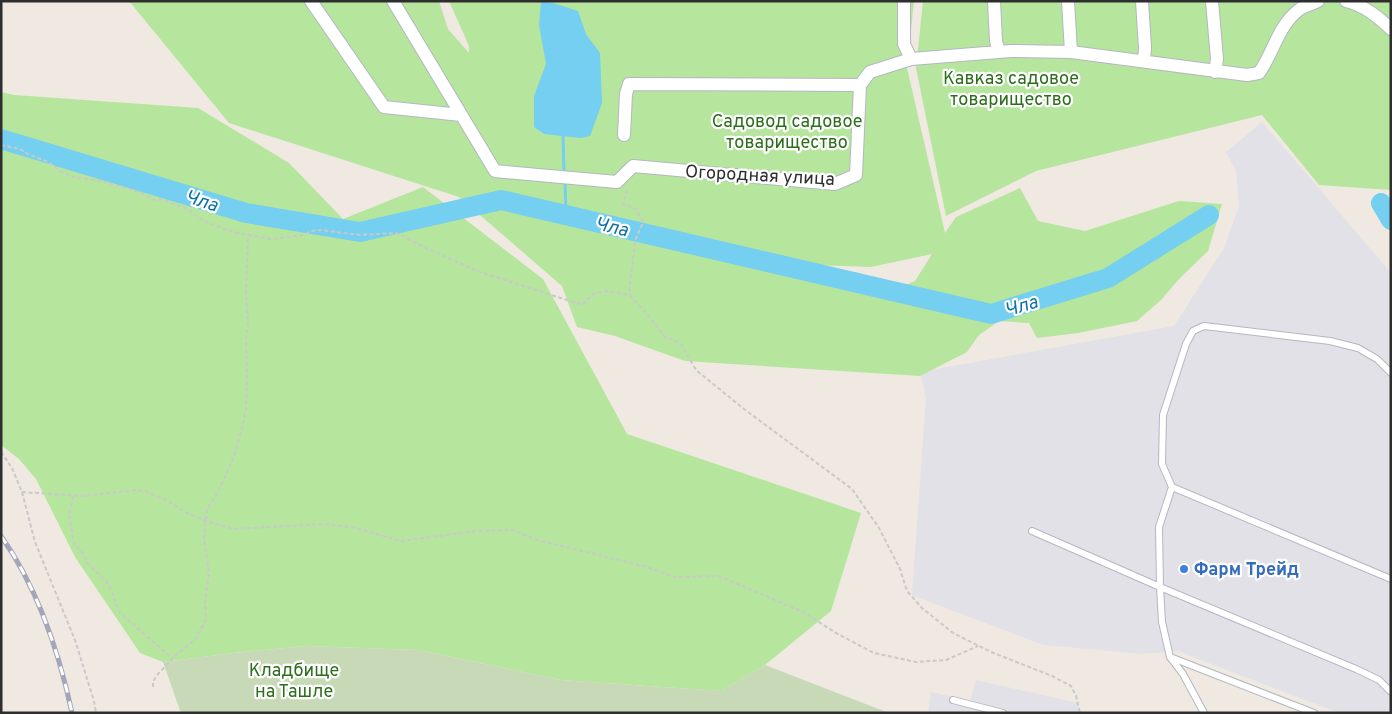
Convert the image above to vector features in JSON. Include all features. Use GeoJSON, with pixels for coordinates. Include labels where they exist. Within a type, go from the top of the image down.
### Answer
{"type":"FeatureCollection","features":[{"type":"Feature","properties":{"kind":"street"},"geometry":{"type":"LineString","coordinates":[[311,1],[384,107],[461,115]]}},
{"type":"Feature","properties":{"kind":"street"},"geometry":{"type":"LineString","coordinates":[[394,1],[461,115]]}},
{"type":"Feature","properties":{"kind":"street"},"geometry":{"type":"LineString","coordinates":[[904,1],[904,44],[911,59]]}},
{"type":"Feature","properties":{"kind":"street"},"geometry":{"type":"LineString","coordinates":[[994,1],[996,41],[999,52]]}},
{"type":"Feature","properties":{"kind":"street"},"geometry":{"type":"LineString","coordinates":[[1068,1],[1071,52]]}},
{"type":"Feature","properties":{"kind":"street"},"geometry":{"type":"LineString","coordinates":[[1142,1],[1144,61]]}},
{"type":"Feature","properties":{"kind":"street"},"geometry":{"type":"LineString","coordinates":[[1212,1],[1216,59],[1215,72]]}},
{"type":"Feature","properties":{"kind":"street"},"geometry":{"type":"LineString","coordinates":[[624,135],[626,94],[629,84],[860,85],[870,72],[911,59],[999,52],[1071,52],[1247,75],[1259,72],[1267,62],[1285,23],[1300,8],[1318,1]]}},
{"type":"Feature","properties":{"kind":"street"},"geometry":{"type":"LineString","coordinates":[[1346,1],[1373,6],[1391,29]]}},
{"type":"Feature","properties":{"kind":"street","name":"Огородная улица"},"geometry":{"type":"LineString","coordinates":[[461,115],[495,171],[617,182],[633,166],[835,184],[856,175],[860,85]]}},
{"type":"Feature","properties":{"kind":"lane"},"geometry":{"type":"LineString","coordinates":[[1204,713],[1183,674],[1170,657],[1162,622],[1160,588],[1159,527],[1172,487],[1162,464],[1163,415],[1186,344],[1193,331],[1204,326],[1330,341],[1358,348],[1377,359],[1391,373]]}},
{"type":"Feature","properties":{"kind":"lane"},"geometry":{"type":"LineString","coordinates":[[1172,487],[1391,579]]}},
{"type":"Feature","properties":{"kind":"lane"},"geometry":{"type":"LineString","coordinates":[[1032,531],[1160,588],[1356,669],[1379,680],[1391,692]]}},
{"type":"Feature","properties":{"kind":"lane"},"geometry":{"type":"LineString","coordinates":[[1170,657],[1314,713]]}},
{"type":"Feature","properties":{"kind":"lane"},"geometry":{"type":"LineString","coordinates":[[953,700],[1003,713]]}},
{"type":"Feature","properties":{"kind":"path"},"geometry":{"type":"LineString","coordinates":[[1,145],[20,149],[48,162],[73,177],[97,180],[139,192],[155,200],[161,199],[187,209],[204,221],[248,236],[271,239],[304,235],[311,231],[320,230],[360,235],[396,232],[477,271],[582,304],[593,294],[606,291],[629,295],[643,309],[665,337],[680,343],[696,370],[744,409],[852,489],[879,528],[900,569],[907,591],[922,608],[953,633],[1071,686],[1076,696],[1080,713]]}},
{"type":"Feature","properties":{"kind":"path"},"geometry":{"type":"LineString","coordinates":[[628,185],[624,204],[636,209],[643,222],[635,241],[629,295]]}},
{"type":"Feature","properties":{"kind":"path"},"geometry":{"type":"LineString","coordinates":[[153,687],[153,682],[157,676],[196,639],[206,619],[205,603],[209,573],[204,538],[207,509],[218,492],[234,456],[244,425],[247,390],[246,340],[248,323],[246,286],[248,236]]}},
{"type":"Feature","properties":{"kind":"path"},"geometry":{"type":"LineString","coordinates":[[1,452],[12,468],[22,492],[35,542],[75,640],[96,713]]}},
{"type":"Feature","properties":{"kind":"path"},"geometry":{"type":"LineString","coordinates":[[22,492],[83,496],[137,490],[145,491],[168,501],[206,522],[233,529],[325,524],[356,528],[401,541],[477,531],[513,530],[534,539],[646,567],[674,576],[719,576],[803,612],[836,633],[874,653],[916,662],[946,660],[979,646]]}},
{"type":"Feature","properties":{"kind":"path"},"geometry":{"type":"LineString","coordinates":[[73,496],[69,515],[74,543],[84,555],[87,563],[111,589],[119,612],[173,659]]}},
{"type":"Feature","properties":{"kind":"shaded area"},"geometry":{"type":"Polygon","coordinates":[[[1262,122],[1391,273],[1391,713],[1339,713],[1177,651],[1142,654],[1043,645],[912,595],[926,397],[920,372],[1174,326],[1224,248],[1239,206],[1236,171],[1226,152],[1262,122]]]}},
{"type":"Feature","properties":{"kind":"shaded area"},"geometry":{"type":"Polygon","coordinates":[[[976,680],[1078,703],[1078,713],[928,713],[931,692],[970,701],[976,680]]]}},
{"type":"Feature","properties":{"kind":"green space","name":"Садовод садовое товарищество"},"geometry":{"type":"Polygon","coordinates":[[[129,1],[439,1],[448,29],[469,53],[469,46],[449,1],[914,1],[907,68],[945,233],[956,217],[1020,188],[1038,221],[1085,231],[1179,201],[1222,204],[1208,251],[1179,279],[1161,300],[1137,321],[1078,333],[1037,338],[1029,323],[999,321],[979,335],[967,352],[920,376],[685,361],[615,336],[577,327],[562,286],[459,197],[229,123],[129,1]],[[932,254],[871,267],[815,265],[884,280],[894,290],[915,281],[932,254]]]}},
{"type":"Feature","properties":{"kind":"green space","name":"Кавказ садовое товарищество"},"geometry":{"type":"Polygon","coordinates":[[[923,1],[1391,1],[1391,190],[1319,185],[1262,115],[1036,171],[946,216],[916,68],[923,1]]]}},
{"type":"Feature","properties":{"kind":"green space"},"geometry":{"type":"Polygon","coordinates":[[[1,92],[14,95],[198,108],[289,163],[343,219],[423,187],[543,279],[627,434],[861,513],[831,611],[765,665],[721,691],[561,680],[418,650],[306,646],[163,662],[140,653],[75,557],[36,479],[19,459],[1,445],[1,92]]]}},
{"type":"Feature","properties":{"kind":"green space","name":"Кладбище на Ташле"},"geometry":{"type":"Polygon","coordinates":[[[306,646],[418,650],[561,680],[721,691],[765,665],[889,713],[181,713],[163,662],[306,646]]]}},
{"type":"Feature","properties":{"kind":"water"},"geometry":{"type":"Polygon","coordinates":[[[541,2],[553,3],[578,11],[586,34],[600,53],[602,103],[590,136],[581,138],[544,134],[534,127],[534,96],[546,64],[539,25],[541,2]]]}},
{"type":"Feature","properties":{"kind":"waterway"},"geometry":{"type":"LineString","coordinates":[[564,173],[563,136],[566,133]]}},
{"type":"Feature","properties":{"kind":"waterway","name":"Чла"},"geometry":{"type":"LineString","coordinates":[[1,139],[246,213],[360,232],[501,200],[991,314],[1108,278],[1209,215]]}},
{"type":"Feature","properties":{"kind":"waterway"},"geometry":{"type":"LineString","coordinates":[[565,180],[566,216]]}},
{"type":"Feature","properties":{"kind":"waterway","name":"Чла"},"geometry":{"type":"LineString","coordinates":[[1381,203],[1391,220]]}},
{"type":"Feature","properties":{"kind":"railway"},"geometry":{"type":"LineString","coordinates":[[1,536],[36,598],[53,644],[72,713]]}},
{"type":"Feature","properties":{"kind":"place","name":"Фарм Трейд"},"geometry":{"type":"Point","coordinates":[1184,569]}}]}
